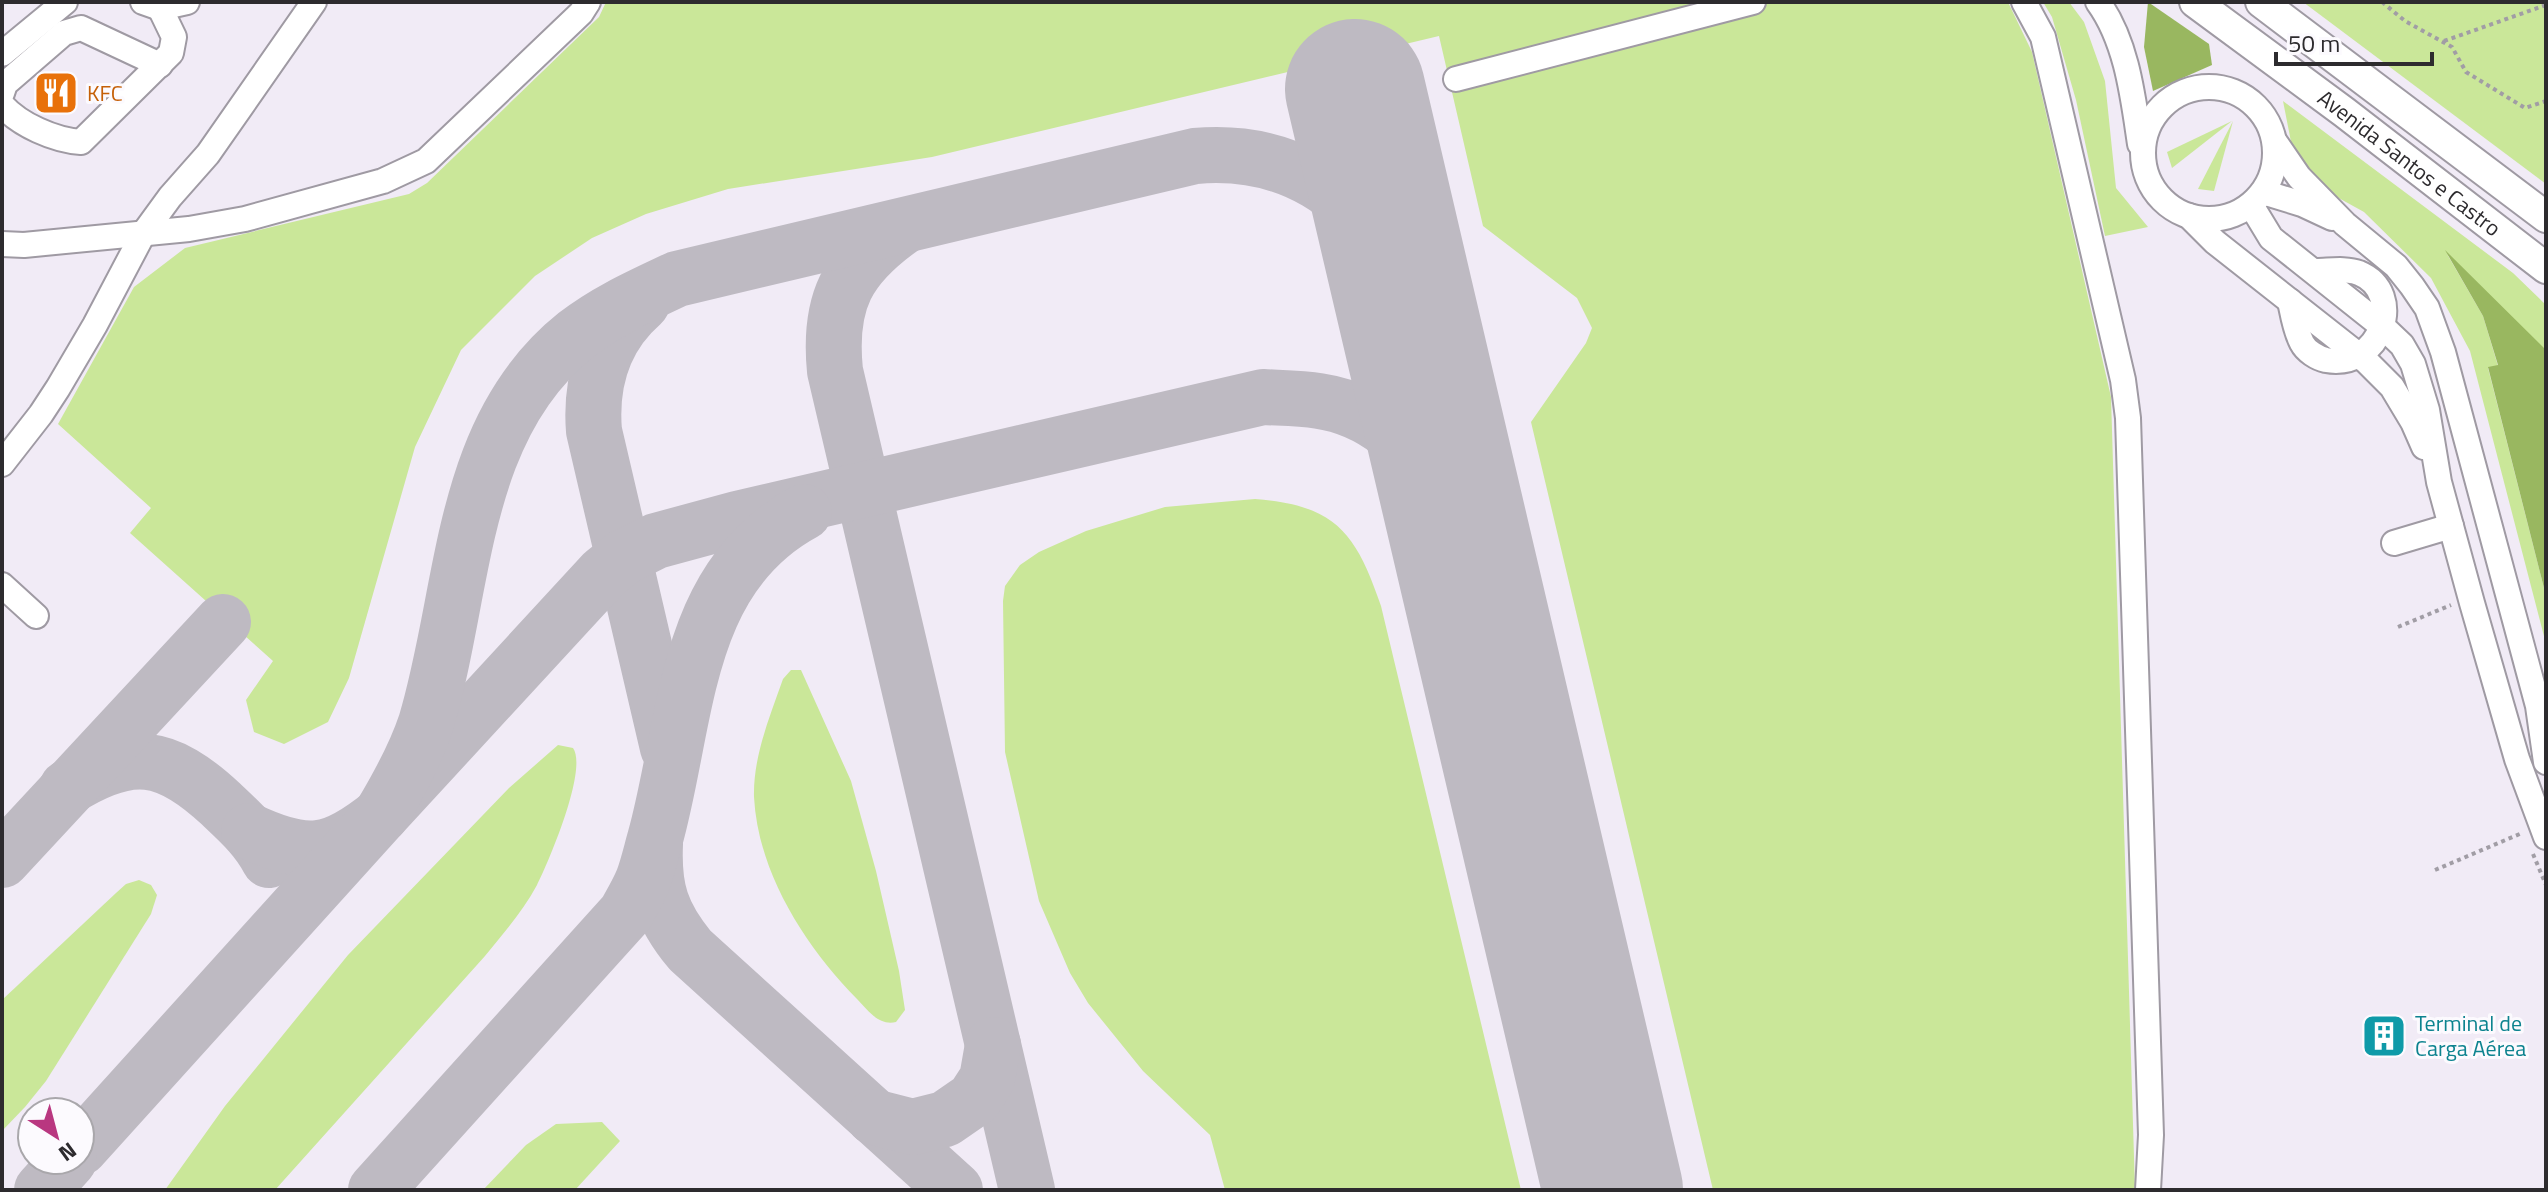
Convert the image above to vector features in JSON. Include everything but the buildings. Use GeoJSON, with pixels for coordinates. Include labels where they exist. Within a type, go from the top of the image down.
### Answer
{"type":"FeatureCollection","features":[{"type":"Feature","properties":{"kind":"main road","name":"Avenida Santos e Castro"},"geometry":{"type":"LineString","coordinates":[[2195,2],[2546,268]]}},
{"type":"Feature","properties":{"kind":"main road","name":"Avenida Santos e Castro"},"geometry":{"type":"LineString","coordinates":[[2261,2],[2546,217]]}},
{"type":"Feature","properties":{"kind":"street"},"geometry":{"type":"LineString","coordinates":[[2,54],[65,2]]}},
{"type":"Feature","properties":{"kind":"street"},"geometry":{"type":"LineString","coordinates":[[2,105],[10,115],[62,140],[81,142],[171,53],[174,37],[152,5],[187,2]]}},
{"type":"Feature","properties":{"kind":"street"},"geometry":{"type":"LineString","coordinates":[[2,464],[58,388],[143,234],[208,154],[314,2]]}},
{"type":"Feature","properties":{"kind":"street"},"geometry":{"type":"LineString","coordinates":[[2,244],[24,245],[189,229],[272,212],[383,181],[426,161],[581,13],[588,2]]}},
{"type":"Feature","properties":{"kind":"street"},"geometry":{"type":"LineString","coordinates":[[1456,79],[1753,2]]}},
{"type":"Feature","properties":{"kind":"street"},"geometry":{"type":"LineString","coordinates":[[2024,2],[2043,37],[2123,380],[2128,418],[2151,1135],[2148,1190]]}},
{"type":"Feature","properties":{"kind":"street"},"geometry":{"type":"LineString","coordinates":[[2098,2],[2106,13],[2123,55],[2145,173],[2152,187],[2168,205],[2205,220],[2221,218],[2257,198],[2275,165],[2275,142]]}},
{"type":"Feature","properties":{"kind":"street"},"geometry":{"type":"LineString","coordinates":[[2,93],[5,84],[64,33],[81,28],[160,65]]}},
{"type":"Feature","properties":{"kind":"street"},"geometry":{"type":"LineString","coordinates":[[2142,157],[2145,134],[2154,114],[2170,98],[2191,89],[2213,86],[2235,91],[2254,103],[2268,121],[2275,142],[2299,177],[2345,224],[2396,266],[2427,308],[2443,352],[2542,716],[2546,762]]}},
{"type":"Feature","properties":{"kind":"street"},"geometry":{"type":"LineString","coordinates":[[2257,198],[2302,204],[2345,224]]}},
{"type":"Feature","properties":{"kind":"street"},"geometry":{"type":"LineString","coordinates":[[2257,198],[2271,238],[2316,271],[2360,273],[2376,286],[2383,304],[2383,327],[2375,343],[2359,356]]}},
{"type":"Feature","properties":{"kind":"street"},"geometry":{"type":"LineString","coordinates":[[2189,216],[2215,242],[2359,356],[2392,387],[2413,422],[2439,482]]}},
{"type":"Feature","properties":{"kind":"street"},"geometry":{"type":"LineString","coordinates":[[2383,327],[2402,345],[2413,364],[2427,410],[2439,482],[2535,834]]}},
{"type":"Feature","properties":{"kind":"street"},"geometry":{"type":"LineString","coordinates":[[2394,543],[2451,526]]}},
{"type":"Feature","properties":{"kind":"street"},"geometry":{"type":"LineString","coordinates":[[2,585],[36,616]]}},
{"type":"Feature","properties":{"kind":"path"},"geometry":{"type":"LineString","coordinates":[[2382,2],[2405,21],[2452,47],[2466,72],[2515,102],[2525,108],[2546,101]]}},
{"type":"Feature","properties":{"kind":"path"},"geometry":{"type":"LineString","coordinates":[[2444,41],[2546,5]]}},
{"type":"Feature","properties":{"kind":"path"},"geometry":{"type":"LineString","coordinates":[[2435,870],[2535,834]]}},
{"type":"Feature","properties":{"kind":"green space"},"geometry":{"type":"Polygon","coordinates":[[[606,2],[2008,2],[2032,52],[2111,397],[2135,1190],[1713,1190],[1531,422],[1586,343],[1592,328],[1577,298],[1483,226],[1439,36],[932,157],[728,189],[646,214],[592,238],[535,276],[461,350],[415,447],[349,678],[328,722],[284,744],[254,732],[246,700],[273,661],[130,533],[151,508],[58,424],[134,287],[185,248],[409,194],[427,183],[599,17],[606,2]]]}},
{"type":"Feature","properties":{"kind":"green space"},"geometry":{"type":"Polygon","coordinates":[[[2043,2],[2069,2],[2084,22],[2105,81],[2116,188],[2148,227],[2105,236],[2076,100],[2052,17],[2043,2]]]}},
{"type":"Feature","properties":{"kind":"green space"},"geometry":{"type":"Polygon","coordinates":[[[2148,2],[2209,44],[2212,65],[2153,91],[2144,47],[2148,2]]]}},
{"type":"Feature","properties":{"kind":"green space"},"geometry":{"type":"Polygon","coordinates":[[[2303,2],[2546,2],[2546,184],[2303,2]]]}},
{"type":"Feature","properties":{"kind":"green space"},"geometry":{"type":"Polygon","coordinates":[[[2283,101],[2513,273],[2546,305],[2546,352],[2447,254],[2483,316],[2498,366],[2488,368],[2546,596],[2546,644],[2470,351],[2431,278],[2364,212],[2326,191],[2292,147],[2283,101]]]}},
{"type":"Feature","properties":{"kind":"green space"},"geometry":{"type":"Polygon","coordinates":[[[2232,121],[2172,168],[2167,152],[2232,121]]]}},
{"type":"Feature","properties":{"kind":"green space"},"geometry":{"type":"Polygon","coordinates":[[[2233,121],[2214,191],[2198,189],[2233,121]]]}},
{"type":"Feature","properties":{"kind":"green space"},"geometry":{"type":"Polygon","coordinates":[[[2445,250],[2546,350],[2546,596],[2488,367],[2498,365],[2483,316],[2445,250]]]}},
{"type":"Feature","properties":{"kind":"green space"},"geometry":{"type":"Polygon","coordinates":[[[1255,499],[1283,502],[1324,516],[1352,542],[1372,581],[1381,606],[1521,1190],[1225,1190],[1210,1135],[1143,1071],[1088,1003],[1070,973],[1039,901],[1005,752],[1005,586],[1020,565],[1039,552],[1086,531],[1165,507],[1255,499]]]}},
{"type":"Feature","properties":{"kind":"green space"},"geometry":{"type":"Polygon","coordinates":[[[791,670],[801,670],[851,781],[899,971],[905,1010],[896,1022],[884,1022],[874,1016],[820,956],[788,907],[764,853],[754,797],[756,766],[783,679],[791,670]]]}},
{"type":"Feature","properties":{"kind":"green space"},"geometry":{"type":"Polygon","coordinates":[[[558,745],[573,748],[576,759],[565,815],[537,885],[485,956],[275,1190],[165,1190],[225,1106],[348,955],[509,788],[558,745]]]}},
{"type":"Feature","properties":{"kind":"green space"},"geometry":{"type":"Polygon","coordinates":[[[139,880],[151,885],[157,895],[151,914],[46,1081],[34,1096],[16,1096],[16,1116],[2,1131],[2,1000],[126,884],[139,880]]]}},
{"type":"Feature","properties":{"kind":"green space"},"geometry":{"type":"Polygon","coordinates":[[[602,1122],[620,1141],[575,1190],[483,1190],[526,1145],[556,1124],[602,1122]]]}},
{"type":"Feature","properties":{"kind":"taxiway"},"geometry":{"type":"LineString","coordinates":[[96,1130],[381,815],[406,770],[426,723],[472,515],[487,464],[508,417],[537,373],[588,326],[677,279],[1195,156],[1228,155],[1260,160],[1289,168],[1317,182],[1342,199],[1363,221],[1382,246],[1398,276]]}},
{"type":"Feature","properties":{"kind":"taxiway"},"geometry":{"type":"LineString","coordinates":[[904,226],[868,256],[846,287],[835,324],[835,371],[1027,1190]]}},
{"type":"Feature","properties":{"kind":"taxiway"},"geometry":{"type":"LineString","coordinates":[[642,303],[618,330],[602,361],[594,395],[594,431],[668,748]]}},
{"type":"Feature","properties":{"kind":"taxiway"},"geometry":{"type":"LineString","coordinates":[[249,831],[287,846],[318,848],[333,845],[363,828],[381,815],[604,573],[624,557],[656,541],[737,519],[1263,397],[1312,400],[1345,407],[1390,432],[1425,468],[1439,489],[1461,536]]}},
{"type":"Feature","properties":{"kind":"taxiway"},"geometry":{"type":"LineString","coordinates":[[376,1190],[626,913],[648,865],[684,701],[712,613],[734,574],[764,540],[804,512]]}},
{"type":"Feature","properties":{"kind":"taxiway"},"geometry":{"type":"LineString","coordinates":[[2,860],[223,622]]}},
{"type":"Feature","properties":{"kind":"taxiway"},"geometry":{"type":"LineString","coordinates":[[67,788],[110,766],[129,762],[165,766],[183,774],[221,804],[254,837],[269,860]]}},
{"type":"Feature","properties":{"kind":"taxiway"},"geometry":{"type":"LineString","coordinates":[[655,844],[661,901],[672,925],[690,950],[955,1190]]}},
{"type":"Feature","properties":{"kind":"taxiway"},"geometry":{"type":"LineString","coordinates":[[874,1117],[913,1127],[945,1119],[974,1099],[987,1079],[993,1045]]}},
{"type":"Feature","properties":{"kind":"taxiway"},"geometry":{"type":"LineString","coordinates":[[42,1190],[55,1176]]}},
{"type":"Feature","properties":{"kind":"runway"},"geometry":{"type":"LineString","coordinates":[[1355,89],[1613,1190]]}},
{"type":"Feature","properties":{"kind":"place","name":"KFC"},"geometry":{"type":"Point","coordinates":[56,93]}},
{"type":"Feature","properties":{"kind":"place","name":"Terminal de Carga Aérea"},"geometry":{"type":"Point","coordinates":[2384,1036]}}]}
